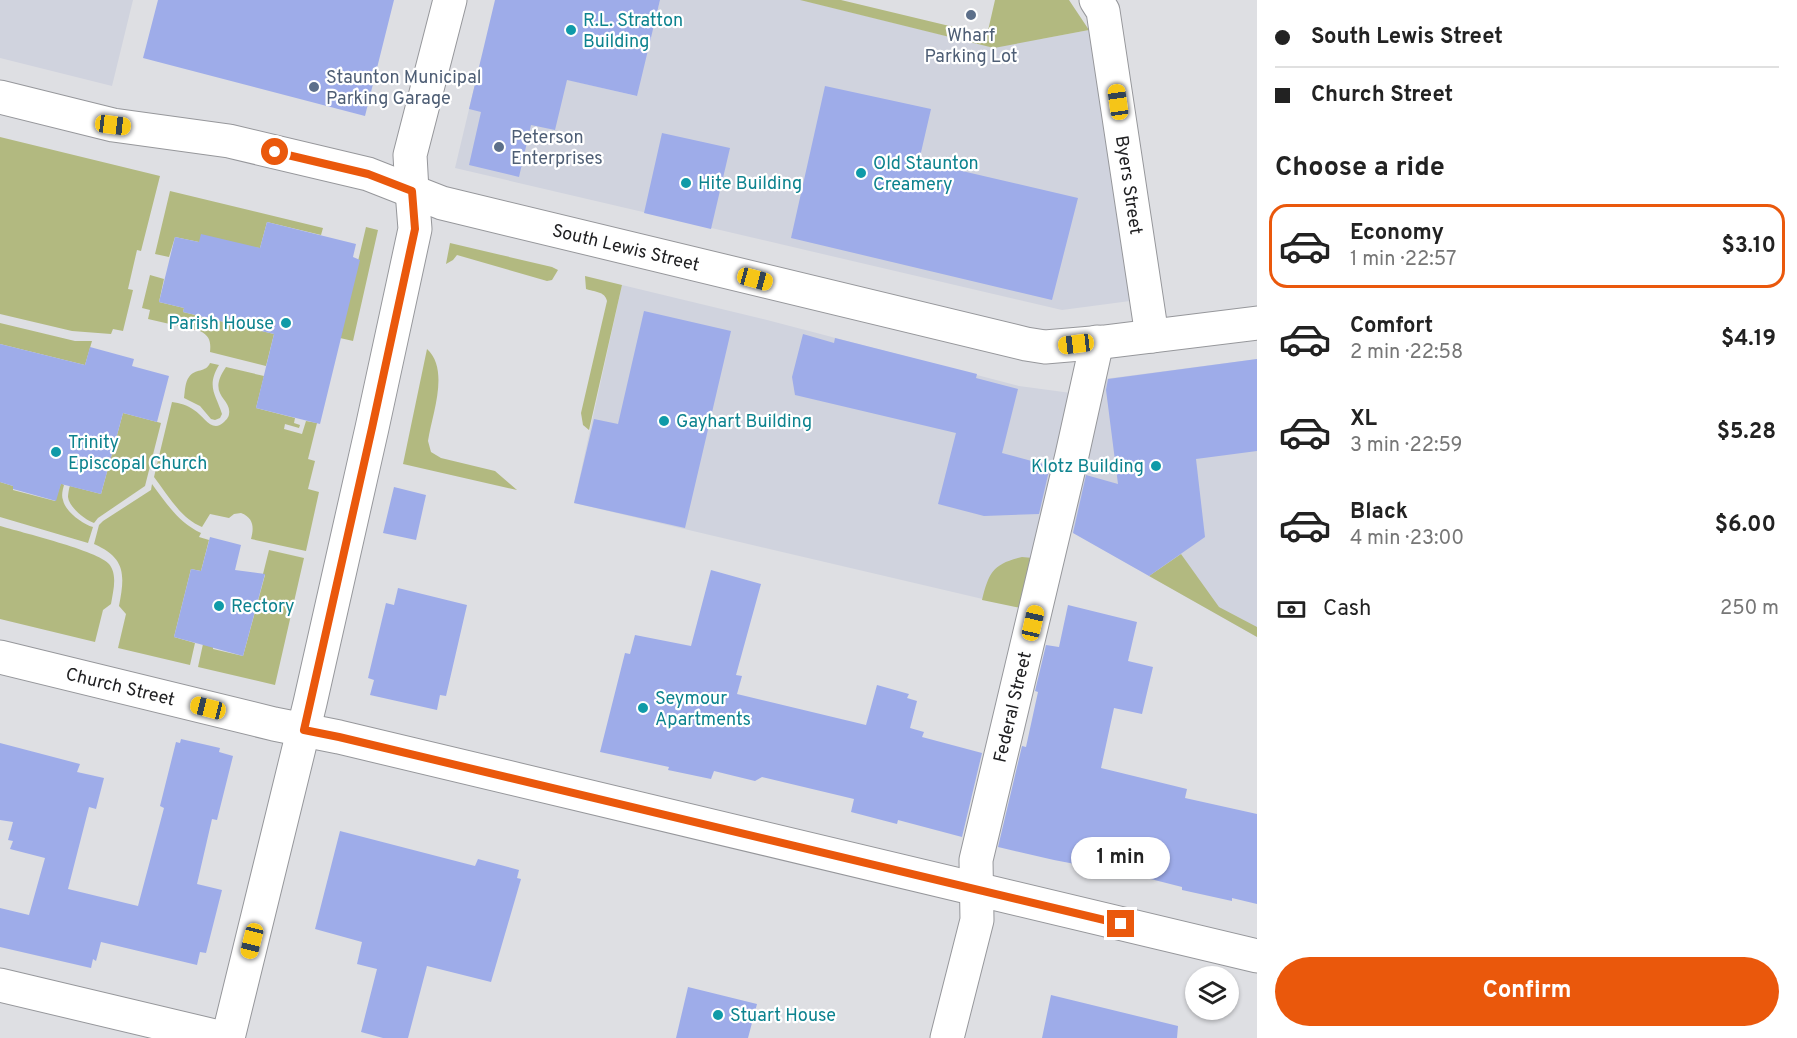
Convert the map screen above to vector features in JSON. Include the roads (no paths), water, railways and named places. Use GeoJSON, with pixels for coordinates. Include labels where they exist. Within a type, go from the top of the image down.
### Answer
{"type":"FeatureCollection","features":[{"type":"Feature","properties":{"kind":"street"},"geometry":{"type":"LineString","coordinates":[[228,1038],[304,730],[415,229],[410,155],[450,0]]}},
{"type":"Feature","properties":{"kind":"street","name":"Byers Street"},"geometry":{"type":"LineString","coordinates":[[1096,0],[1103,11],[1152,336]]}},
{"type":"Feature","properties":{"kind":"street","name":"South Lewis Street"},"geometry":{"type":"LineString","coordinates":[[0,97],[113,125],[229,141],[368,174],[442,203],[1026,344],[1045,347],[1257,323]]}},
{"type":"Feature","properties":{"kind":"street","name":"Federal Street"},"geometry":{"type":"LineString","coordinates":[[947,1038],[977,920],[976,861],[1097,342]]}},
{"type":"Feature","properties":{"kind":"street","name":"Church Street"},"geometry":{"type":"LineString","coordinates":[[0,657],[1257,956]]}},
{"type":"Feature","properties":{"kind":"street"},"geometry":{"type":"LineString","coordinates":[[0,985],[223,1038]]}},
{"type":"Feature","properties":{"kind":"place","name":"Wharf Parking Lot"},"geometry":{"type":"Point","coordinates":[971,15]}},
{"type":"Feature","properties":{"kind":"place","name":"R.L. Stratton Building"},"geometry":{"type":"Point","coordinates":[571,30]}},
{"type":"Feature","properties":{"kind":"place","name":"Staunton Municipal Parking Garage"},"geometry":{"type":"Point","coordinates":[314,87]}},
{"type":"Feature","properties":{"kind":"place","name":"Peterson Enterprises"},"geometry":{"type":"Point","coordinates":[499,147]}},
{"type":"Feature","properties":{"kind":"place","name":"Old Staunton Creamery"},"geometry":{"type":"Point","coordinates":[861,173]}},
{"type":"Feature","properties":{"kind":"place","name":"Hite Building"},"geometry":{"type":"Point","coordinates":[686,183]}},
{"type":"Feature","properties":{"kind":"place","name":"Parish House"},"geometry":{"type":"Point","coordinates":[286,323]}},
{"type":"Feature","properties":{"kind":"place","name":"Gayhart Building"},"geometry":{"type":"Point","coordinates":[664,421]}},
{"type":"Feature","properties":{"kind":"place","name":"Trinity Episcopal Church"},"geometry":{"type":"Point","coordinates":[56,452]}},
{"type":"Feature","properties":{"kind":"place","name":"Klotz Building"},"geometry":{"type":"Point","coordinates":[1156,466]}},
{"type":"Feature","properties":{"kind":"place","name":"Rectory"},"geometry":{"type":"Point","coordinates":[219,606]}},
{"type":"Feature","properties":{"kind":"place","name":"Seymour Apartments"},"geometry":{"type":"Point","coordinates":[643,708]}},
{"type":"Feature","properties":{"kind":"place","name":"Stuart House"},"geometry":{"type":"Point","coordinates":[718,1015]}}]}
